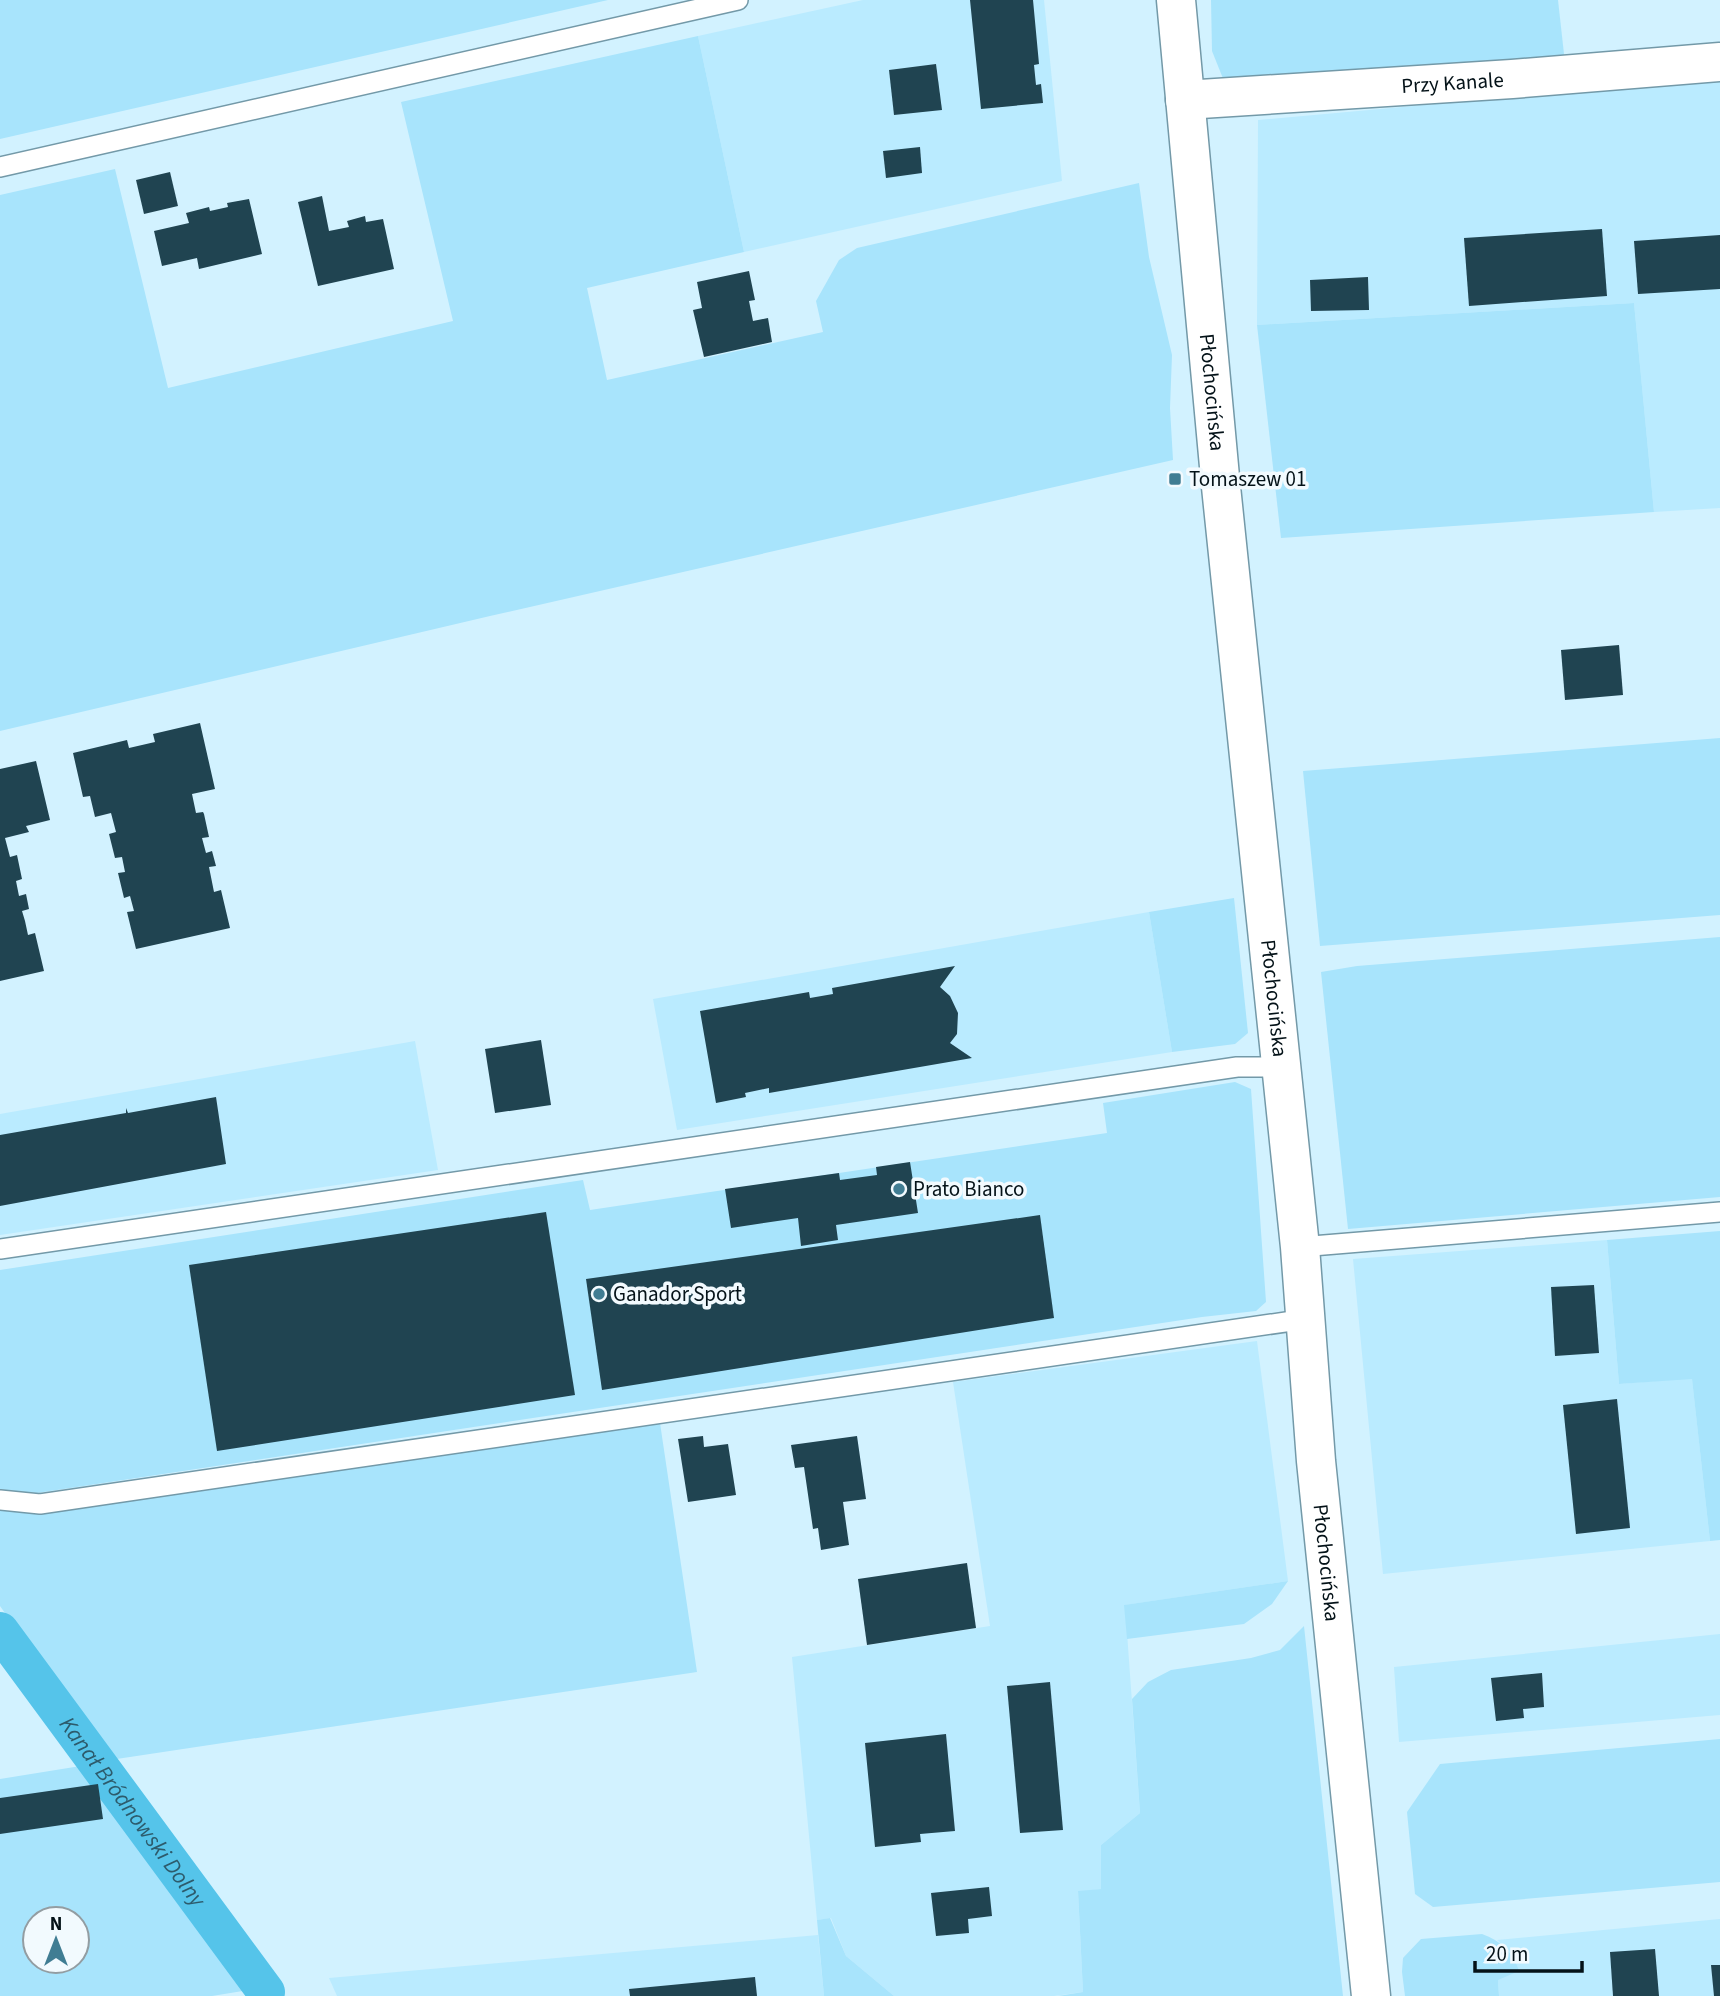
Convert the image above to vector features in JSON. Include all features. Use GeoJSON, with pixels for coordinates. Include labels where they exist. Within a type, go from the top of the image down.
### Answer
{"type":"FeatureCollection","features":[{"type":"Feature","properties":{"kind":"main road","name":"Płochocińska"},"geometry":{"type":"LineString","coordinates":[[1176,0],[1220,477],[1300,1247],[1318,1474],[1371,1996]]}},
{"type":"Feature","properties":{"kind":"main road","name":"Przy Kanale"},"geometry":{"type":"LineString","coordinates":[[1185,100],[1512,79],[1720,62]]}},
{"type":"Feature","properties":{"kind":"lane"},"geometry":{"type":"LineString","coordinates":[[0,167],[738,0]]}},
{"type":"Feature","properties":{"kind":"lane"},"geometry":{"type":"LineString","coordinates":[[0,1249],[1224,1069],[1281,1067]]}},
{"type":"Feature","properties":{"kind":"lane"},"geometry":{"type":"LineString","coordinates":[[1300,1247],[1720,1212]]}},
{"type":"Feature","properties":{"kind":"lane"},"geometry":{"type":"LineString","coordinates":[[0,1500],[40,1504],[1306,1319]]}},
{"type":"Feature","properties":{"kind":"shaded area"},"geometry":{"type":"Polygon","coordinates":[[[0,0],[608,0],[0,139],[0,0]]]}},
{"type":"Feature","properties":{"kind":"shaded area"},"geometry":{"type":"Polygon","coordinates":[[[863,0],[1044,0],[1062,181],[744,252],[698,36],[863,0]]]}},
{"type":"Feature","properties":{"kind":"shaded area"},"geometry":{"type":"Polygon","coordinates":[[[1211,0],[1558,0],[1565,63],[1224,81],[1212,51],[1211,0]]]}},
{"type":"Feature","properties":{"kind":"shaded area"},"geometry":{"type":"Polygon","coordinates":[[[698,36],[744,252],[587,288],[607,380],[823,332],[816,301],[839,260],[857,248],[1139,183],[1149,257],[1172,355],[1170,408],[1173,460],[0,731],[0,195],[115,169],[168,388],[453,321],[401,102],[698,36]]]}},
{"type":"Feature","properties":{"kind":"shaded area"},"geometry":{"type":"Polygon","coordinates":[[[1720,78],[1720,508],[1654,512],[1634,303],[1257,325],[1258,120],[1720,78]]]}},
{"type":"Feature","properties":{"kind":"shaded area"},"geometry":{"type":"Polygon","coordinates":[[[1634,303],[1654,512],[1281,538],[1257,325],[1634,303]]]}},
{"type":"Feature","properties":{"kind":"shaded area"},"geometry":{"type":"Polygon","coordinates":[[[1720,738],[1720,915],[1320,946],[1303,771],[1720,738]]]}},
{"type":"Feature","properties":{"kind":"shaded area"},"geometry":{"type":"Polygon","coordinates":[[[1234,898],[1248,1033],[1235,1044],[1172,1052],[1149,912],[1234,898]]]}},
{"type":"Feature","properties":{"kind":"shaded area"},"geometry":{"type":"Polygon","coordinates":[[[1149,912],[1172,1052],[677,1130],[653,999],[1149,912]]]}},
{"type":"Feature","properties":{"kind":"shaded area"},"geometry":{"type":"Polygon","coordinates":[[[1720,937],[1720,1197],[1348,1229],[1321,972],[1357,966],[1720,937]]]}},
{"type":"Feature","properties":{"kind":"shaded area"},"geometry":{"type":"Polygon","coordinates":[[[415,1041],[438,1170],[0,1235],[0,1114],[415,1041]]]}},
{"type":"Feature","properties":{"kind":"shaded area","name":"Ganador Sport"},"geometry":{"type":"Polygon","coordinates":[[[1235,1082],[1251,1089],[1266,1302],[1256,1311],[37,1493],[0,1491],[0,1270],[583,1180],[590,1210],[1107,1133],[1103,1103],[1235,1082]]]}},
{"type":"Feature","properties":{"kind":"shaded area"},"geometry":{"type":"Polygon","coordinates":[[[1720,1231],[1720,1540],[1710,1541],[1692,1379],[1619,1384],[1607,1240],[1720,1231]]]}},
{"type":"Feature","properties":{"kind":"shaded area"},"geometry":{"type":"Polygon","coordinates":[[[1607,1240],[1619,1384],[1692,1378],[1710,1541],[1383,1574],[1353,1259],[1607,1240]]]}},
{"type":"Feature","properties":{"kind":"shaded area"},"geometry":{"type":"Polygon","coordinates":[[[1257,1341],[1288,1581],[1125,1605],[1140,1813],[1101,1845],[1101,1889],[1078,1892],[1083,1992],[1054,1996],[894,1996],[846,1956],[831,1918],[817,1920],[792,1657],[990,1626],[953,1382],[1257,1341]]]}},
{"type":"Feature","properties":{"kind":"shaded area"},"geometry":{"type":"Polygon","coordinates":[[[660,1423],[697,1672],[110,1760],[0,1606],[0,1511],[105,1505],[660,1423]]]}},
{"type":"Feature","properties":{"kind":"shaded area"},"geometry":{"type":"Polygon","coordinates":[[[1288,1581],[1272,1604],[1244,1624],[1127,1639],[1124,1605],[1288,1581]]]}},
{"type":"Feature","properties":{"kind":"shaded area"},"geometry":{"type":"Polygon","coordinates":[[[1304,1626],[1343,1996],[1058,1996],[1083,1992],[1078,1891],[1101,1889],[1101,1845],[1140,1813],[1132,1699],[1148,1682],[1171,1670],[1251,1658],[1280,1650],[1304,1626]]]}},
{"type":"Feature","properties":{"kind":"shaded area"},"geometry":{"type":"Polygon","coordinates":[[[1720,1634],[1720,1715],[1399,1742],[1394,1667],[1720,1634]]]}},
{"type":"Feature","properties":{"kind":"shaded area"},"geometry":{"type":"Polygon","coordinates":[[[1720,1739],[1720,1882],[1433,1907],[1415,1894],[1407,1812],[1440,1764],[1720,1739]]]}},
{"type":"Feature","properties":{"kind":"shaded area"},"geometry":{"type":"Polygon","coordinates":[[[93,1764],[255,1989],[212,1996],[0,1996],[0,1779],[93,1764]]]}},
{"type":"Feature","properties":{"kind":"shaded area"},"geometry":{"type":"Polygon","coordinates":[[[830,1918],[846,1956],[894,1996],[824,1996],[817,1920],[830,1918]]]}},
{"type":"Feature","properties":{"kind":"shaded area"},"geometry":{"type":"Polygon","coordinates":[[[1720,1919],[1720,1996],[1499,1996],[1498,1980],[1514,1956],[1497,1940],[1720,1919]]]}},
{"type":"Feature","properties":{"kind":"shaded area"},"geometry":{"type":"Polygon","coordinates":[[[1482,1934],[1505,1948],[1519,1971],[1498,1980],[1499,1996],[1405,1996],[1403,1958],[1421,1939],[1482,1934]]]}},
{"type":"Feature","properties":{"kind":"shaded area"},"geometry":{"type":"Polygon","coordinates":[[[818,1935],[824,1996],[337,1996],[329,1978],[818,1935]]]}},
{"type":"Feature","properties":{"kind":"building"},"geometry":{"type":"Polygon","coordinates":[[[970,0],[1033,0],[1039,64],[1034,65],[1036,85],[1041,84],[1043,103],[981,109],[970,0]]]}},
{"type":"Feature","properties":{"kind":"building"},"geometry":{"type":"Polygon","coordinates":[[[936,64],[942,110],[894,115],[889,70],[936,64]]]}},
{"type":"Feature","properties":{"kind":"building"},"geometry":{"type":"Polygon","coordinates":[[[920,147],[922,173],[886,178],[883,151],[920,147]]]}},
{"type":"Feature","properties":{"kind":"building"},"geometry":{"type":"Polygon","coordinates":[[[170,172],[178,206],[144,214],[136,180],[170,172]]]}},
{"type":"Feature","properties":{"kind":"building"},"geometry":{"type":"Polygon","coordinates":[[[322,196],[329,231],[349,227],[347,221],[365,216],[366,222],[383,219],[394,269],[318,286],[298,202],[322,196]]]}},
{"type":"Feature","properties":{"kind":"building"},"geometry":{"type":"Polygon","coordinates":[[[249,199],[262,254],[199,269],[197,258],[162,266],[154,231],[189,223],[186,213],[209,207],[210,211],[228,207],[227,203],[249,199]]]}},
{"type":"Feature","properties":{"kind":"building"},"geometry":{"type":"Polygon","coordinates":[[[1602,229],[1607,296],[1469,306],[1464,238],[1602,229]]]}},
{"type":"Feature","properties":{"kind":"building"},"geometry":{"type":"Polygon","coordinates":[[[1720,235],[1720,289],[1638,294],[1634,241],[1720,235]]]}},
{"type":"Feature","properties":{"kind":"building"},"geometry":{"type":"Polygon","coordinates":[[[749,271],[755,300],[749,301],[753,321],[768,318],[772,342],[704,357],[693,310],[702,308],[697,282],[749,271]]]}},
{"type":"Feature","properties":{"kind":"building"},"geometry":{"type":"Polygon","coordinates":[[[1368,277],[1369,310],[1311,311],[1310,280],[1368,277]]]}},
{"type":"Feature","properties":{"kind":"building"},"geometry":{"type":"Polygon","coordinates":[[[1619,645],[1623,695],[1565,700],[1561,650],[1619,645]]]}},
{"type":"Feature","properties":{"kind":"building"},"geometry":{"type":"Polygon","coordinates":[[[200,723],[215,789],[192,794],[196,813],[204,814],[209,837],[202,838],[206,853],[212,851],[216,866],[209,867],[214,892],[221,890],[230,928],[136,949],[127,912],[134,911],[130,896],[124,898],[118,873],[125,872],[122,857],[115,858],[109,834],[116,832],[111,813],[95,817],[90,796],[83,797],[73,753],[127,740],[129,748],[155,742],[153,734],[200,723]]]}},
{"type":"Feature","properties":{"kind":"building"},"geometry":{"type":"Polygon","coordinates":[[[36,761],[50,820],[26,826],[29,832],[5,838],[10,857],[17,855],[22,879],[16,881],[19,896],[26,894],[29,909],[22,911],[28,935],[35,933],[44,971],[0,981],[0,769],[36,761]]]}},
{"type":"Feature","properties":{"kind":"building"},"geometry":{"type":"Polygon","coordinates":[[[955,966],[940,987],[950,996],[958,1013],[957,1034],[950,1043],[972,1058],[769,1093],[769,1088],[745,1093],[746,1097],[716,1103],[700,1011],[809,992],[810,998],[833,994],[832,988],[955,966]]]}},
{"type":"Feature","properties":{"kind":"building"},"geometry":{"type":"Polygon","coordinates":[[[541,1040],[551,1105],[495,1113],[485,1049],[541,1040]]]}},
{"type":"Feature","properties":{"kind":"building"},"geometry":{"type":"Polygon","coordinates":[[[216,1097],[226,1164],[0,1206],[0,1135],[126,1113],[126,1108],[128,1113],[216,1097]]]}},
{"type":"Feature","properties":{"kind":"building"},"geometry":{"type":"Polygon","coordinates":[[[910,1162],[918,1213],[836,1225],[838,1240],[801,1246],[798,1218],[731,1228],[725,1189],[839,1173],[840,1180],[877,1175],[876,1167],[910,1162]]]}},
{"type":"Feature","properties":{"kind":"building"},"geometry":{"type":"Polygon","coordinates":[[[546,1212],[575,1395],[217,1451],[189,1265],[546,1212]]]}},
{"type":"Feature","properties":{"kind":"building"},"geometry":{"type":"Polygon","coordinates":[[[1040,1215],[1054,1318],[602,1390],[586,1279],[1040,1215]]]}},
{"type":"Feature","properties":{"kind":"building"},"geometry":{"type":"Polygon","coordinates":[[[1594,1285],[1599,1353],[1555,1356],[1551,1287],[1594,1285]]]}},
{"type":"Feature","properties":{"kind":"building"},"geometry":{"type":"Polygon","coordinates":[[[1617,1399],[1630,1528],[1576,1534],[1563,1405],[1617,1399]]]}},
{"type":"Feature","properties":{"kind":"building"},"geometry":{"type":"Polygon","coordinates":[[[703,1436],[704,1447],[728,1444],[736,1495],[688,1502],[678,1439],[703,1436]]]}},
{"type":"Feature","properties":{"kind":"building"},"geometry":{"type":"Polygon","coordinates":[[[857,1436],[866,1499],[843,1502],[849,1545],[821,1550],[818,1528],[813,1529],[804,1467],[795,1468],[791,1445],[857,1436]]]}},
{"type":"Feature","properties":{"kind":"building"},"geometry":{"type":"Polygon","coordinates":[[[967,1563],[976,1628],[867,1645],[858,1579],[967,1563]]]}},
{"type":"Feature","properties":{"kind":"building"},"geometry":{"type":"Polygon","coordinates":[[[1542,1673],[1544,1707],[1523,1709],[1524,1718],[1496,1721],[1491,1678],[1542,1673]]]}},
{"type":"Feature","properties":{"kind":"building"},"geometry":{"type":"Polygon","coordinates":[[[1050,1682],[1063,1830],[1020,1833],[1007,1686],[1050,1682]]]}},
{"type":"Feature","properties":{"kind":"building"},"geometry":{"type":"Polygon","coordinates":[[[946,1734],[955,1831],[920,1834],[921,1842],[875,1847],[865,1743],[946,1734]]]}},
{"type":"Feature","properties":{"kind":"building"},"geometry":{"type":"Polygon","coordinates":[[[98,1784],[103,1819],[0,1834],[0,1798],[98,1784]]]}},
{"type":"Feature","properties":{"kind":"building"},"geometry":{"type":"Polygon","coordinates":[[[989,1887],[992,1916],[968,1919],[969,1933],[936,1936],[931,1893],[989,1887]]]}},
{"type":"Feature","properties":{"kind":"building"},"geometry":{"type":"Polygon","coordinates":[[[1655,1949],[1659,1996],[1613,1996],[1610,1952],[1655,1949]]]}},
{"type":"Feature","properties":{"kind":"building"},"geometry":{"type":"Polygon","coordinates":[[[1711,1965],[1720,1965],[1720,1996],[1714,1996],[1711,1965]]]}},
{"type":"Feature","properties":{"kind":"building"},"geometry":{"type":"Polygon","coordinates":[[[755,1977],[757,1996],[630,1996],[629,1989],[755,1977]]]}},
{"type":"Feature","properties":{"kind":"waterway","name":"Kanał Bródnowski Dolny"},"geometry":{"type":"LineString","coordinates":[[0,1631],[266,1992]]}},
{"type":"Feature","properties":{"kind":"place","name":"Tomaszew 01"},"geometry":{"type":"Point","coordinates":[1175,479]}},
{"type":"Feature","properties":{"kind":"place","name":"Prato Bianco"},"geometry":{"type":"Point","coordinates":[899,1189]}},
{"type":"Feature","properties":{"kind":"place","name":"Ganador Sport"},"geometry":{"type":"Point","coordinates":[599,1294]}}]}
